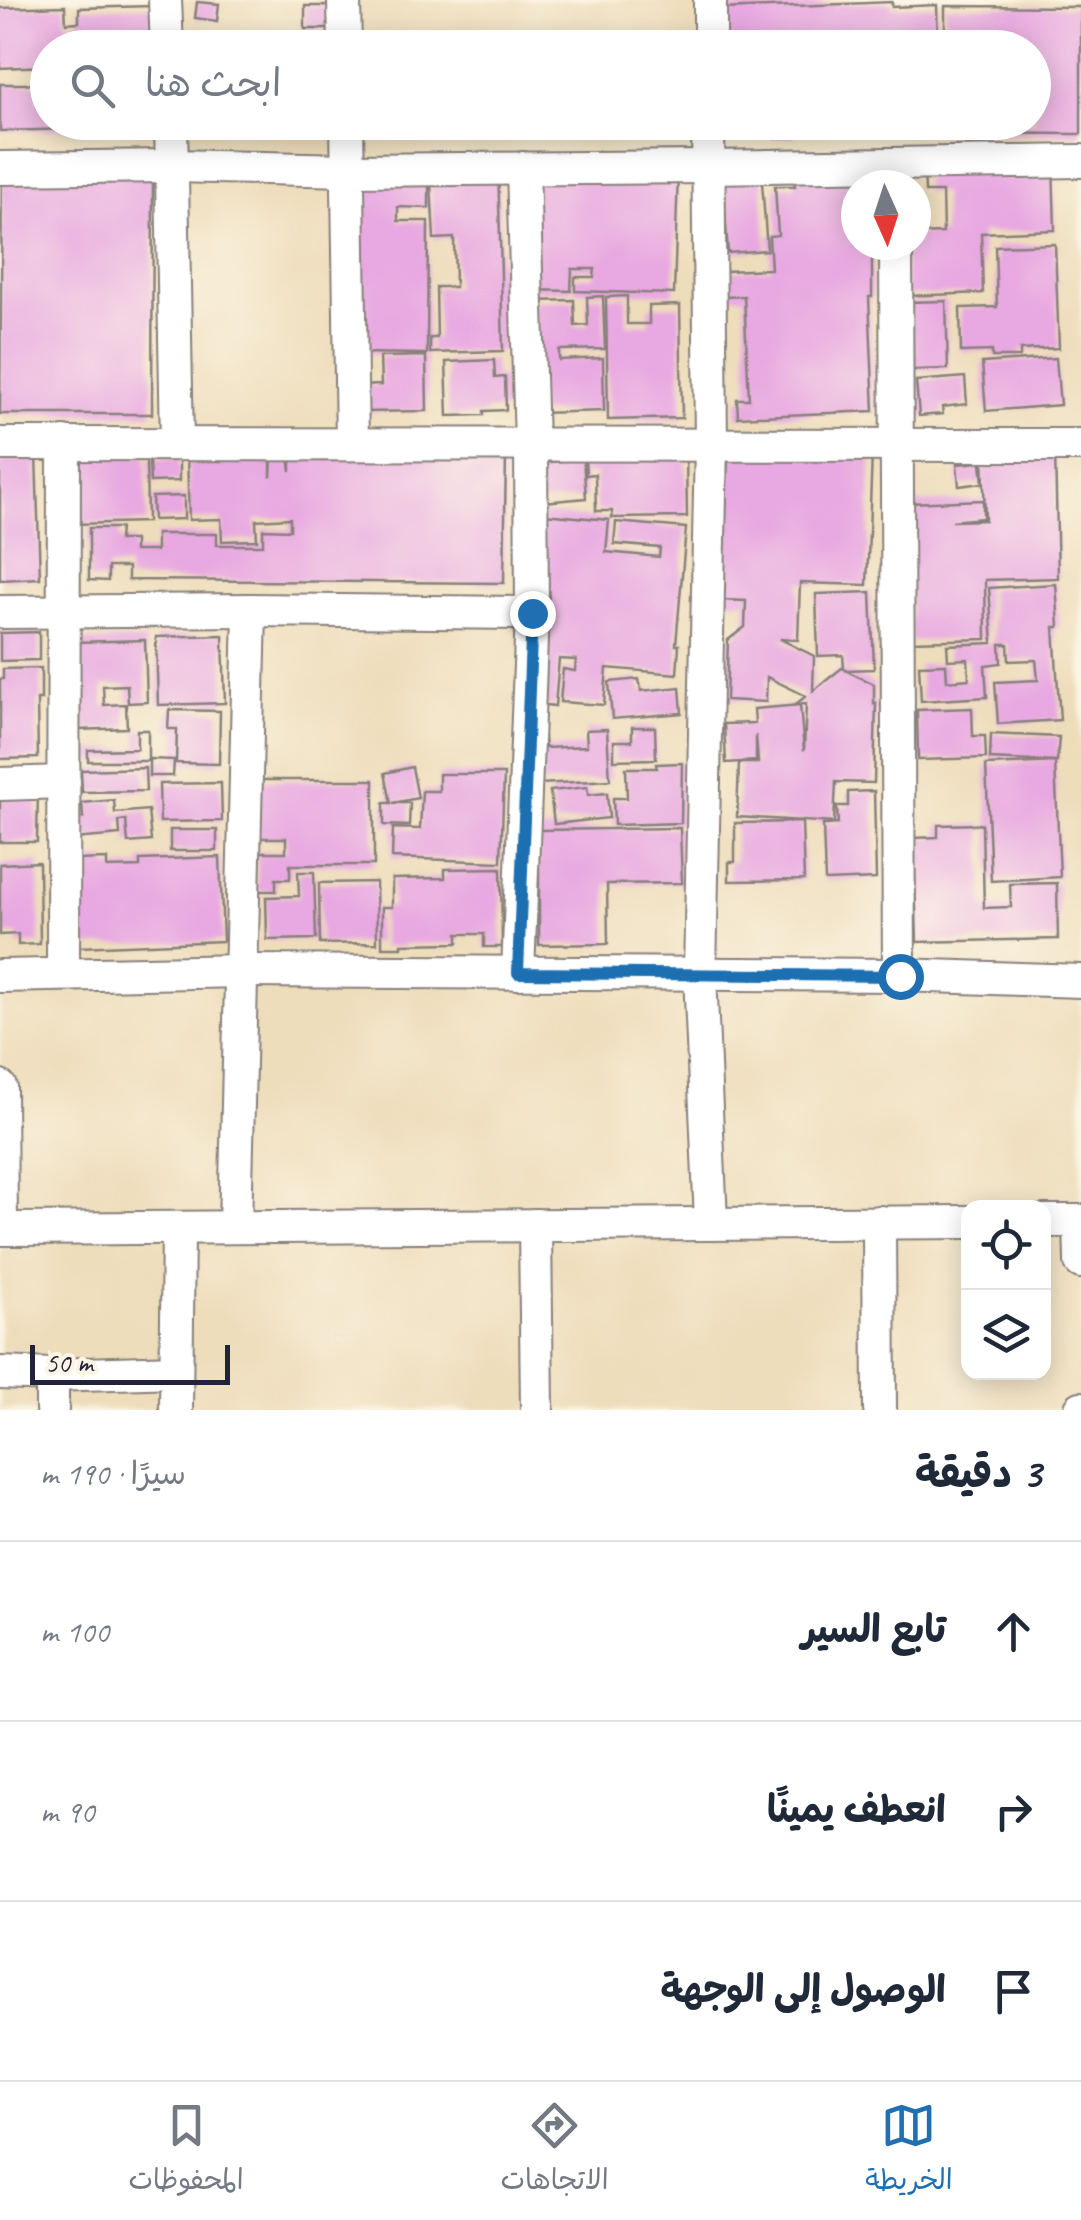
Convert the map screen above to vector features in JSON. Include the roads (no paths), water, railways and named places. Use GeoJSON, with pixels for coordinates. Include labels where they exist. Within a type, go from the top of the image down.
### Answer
{"type":"FeatureCollection","features":[{"type":"Feature","properties":{"kind":"street"},"geometry":{"type":"LineString","coordinates":[[165,0],[166,30]]}},
{"type":"Feature","properties":{"kind":"street"},"geometry":{"type":"LineString","coordinates":[[344,0],[345,30]]}},
{"type":"Feature","properties":{"kind":"street"},"geometry":{"type":"LineString","coordinates":[[710,0],[710,30]]}},
{"type":"Feature","properties":{"kind":"street"},"geometry":{"type":"LineString","coordinates":[[172,140],[177,444]]}},
{"type":"Feature","properties":{"kind":"street"},"geometry":{"type":"LineString","coordinates":[[347,140],[352,444]]}},
{"type":"Feature","properties":{"kind":"street"},"geometry":{"type":"LineString","coordinates":[[708,140],[711,444],[700,974],[711,1222]]}},
{"type":"Feature","properties":{"kind":"street"},"geometry":{"type":"LineString","coordinates":[[931,172],[1081,161]]}},
{"type":"Feature","properties":{"kind":"street"},"geometry":{"type":"LineString","coordinates":[[0,168],[707,167],[841,172]]}},
{"type":"Feature","properties":{"kind":"street"},"geometry":{"type":"LineString","coordinates":[[518,973],[532,613],[523,168]]}},
{"type":"Feature","properties":{"kind":"street"},"geometry":{"type":"LineString","coordinates":[[896,260],[900,976]]}},
{"type":"Feature","properties":{"kind":"street"},"geometry":{"type":"LineString","coordinates":[[0,444],[1081,445]]}},
{"type":"Feature","properties":{"kind":"street"},"geometry":{"type":"LineString","coordinates":[[64,444],[64,974]]}},
{"type":"Feature","properties":{"kind":"street"},"geometry":{"type":"LineString","coordinates":[[235,1227],[250,610]]}},
{"type":"Feature","properties":{"kind":"street"},"geometry":{"type":"LineString","coordinates":[[0,612],[532,613]]}},
{"type":"Feature","properties":{"kind":"street"},"geometry":{"type":"LineString","coordinates":[[0,784],[64,782]]}},
{"type":"Feature","properties":{"kind":"street"},"geometry":{"type":"LineString","coordinates":[[0,976],[242,971],[900,976],[1081,982]]}},
{"type":"Feature","properties":{"kind":"street"},"geometry":{"type":"LineString","coordinates":[[0,1087],[0,1229],[961,1222]]}},
{"type":"Feature","properties":{"kind":"street"},"geometry":{"type":"LineString","coordinates":[[1051,1222],[1081,1221],[1081,1262]]}},
{"type":"Feature","properties":{"kind":"street"},"geometry":{"type":"LineString","coordinates":[[878,1222],[880,1410]]}},
{"type":"Feature","properties":{"kind":"street"},"geometry":{"type":"LineString","coordinates":[[535,1226],[537,1410]]}},
{"type":"Feature","properties":{"kind":"street"},"geometry":{"type":"LineString","coordinates":[[176,1410],[178,1228]]}},
{"type":"Feature","properties":{"kind":"street"},"geometry":{"type":"LineString","coordinates":[[0,1373],[176,1371]]}},
{"type":"Feature","properties":{"kind":"street"},"geometry":{"type":"LineString","coordinates":[[52,1374],[52,1410]]}}]}
